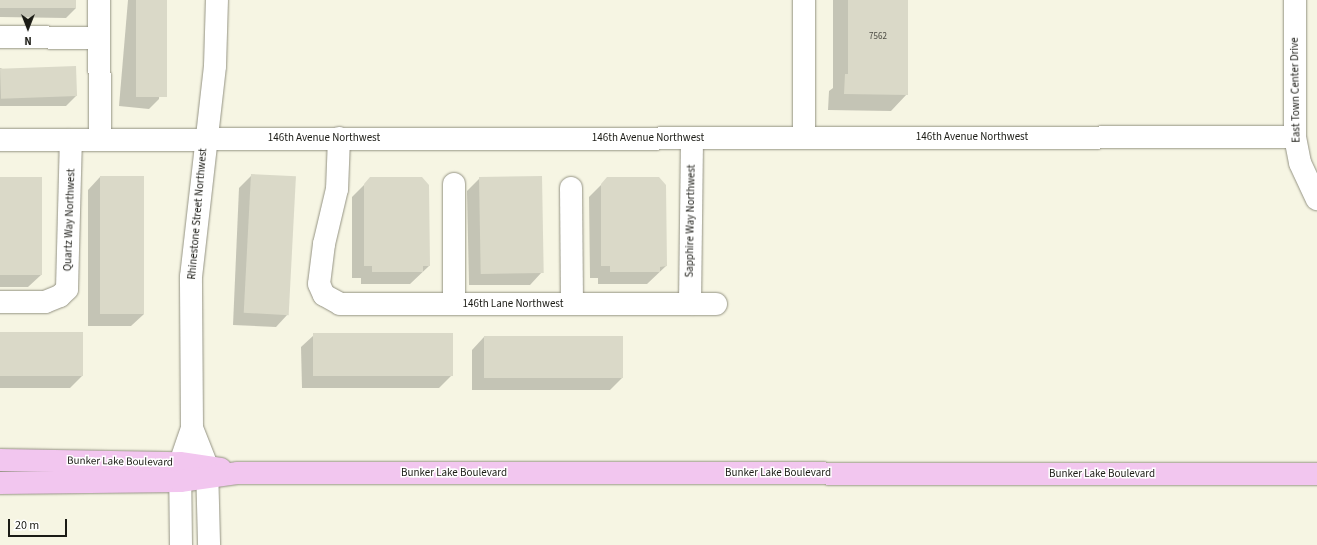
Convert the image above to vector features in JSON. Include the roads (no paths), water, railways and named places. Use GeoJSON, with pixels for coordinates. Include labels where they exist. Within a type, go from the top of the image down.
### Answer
{"type":"FeatureCollection","features":[{"type":"Feature","properties":{"kind":"main road","name":"Bunker Lake Boulevard"},"geometry":{"type":"LineString","coordinates":[[0,460],[180,472]]}},
{"type":"Feature","properties":{"kind":"main road","name":"Bunker Lake Boulevard"},"geometry":{"type":"LineString","coordinates":[[0,483],[180,472],[1317,474]]}},
{"type":"Feature","properties":{"kind":"street"},"geometry":{"type":"LineString","coordinates":[[99,0],[100,140]]}},
{"type":"Feature","properties":{"kind":"street","name":"Rhinestone Street Northwest"},"geometry":{"type":"LineString","coordinates":[[181,545],[180,472],[192,428],[191,277],[204,139],[215,66],[217,0]]}},
{"type":"Feature","properties":{"kind":"street"},"geometry":{"type":"LineString","coordinates":[[804,0],[804,137]]}},
{"type":"Feature","properties":{"kind":"street","name":"East Town Center Drive"},"geometry":{"type":"LineString","coordinates":[[1295,0],[1295,137],[1300,163],[1317,199]]}},
{"type":"Feature","properties":{"kind":"street"},"geometry":{"type":"LineString","coordinates":[[0,37],[99,38]]}},
{"type":"Feature","properties":{"kind":"street","name":"146th Avenue Northwest"},"geometry":{"type":"LineString","coordinates":[[0,140],[339,138],[1295,137]]}},
{"type":"Feature","properties":{"kind":"street","name":"146th Lane Northwest"},"geometry":{"type":"LineString","coordinates":[[339,138],[337,188],[324,244],[319,284],[324,295],[340,304],[716,304]]}},
{"type":"Feature","properties":{"kind":"street","name":"Sapphire Way Northwest"},"geometry":{"type":"LineString","coordinates":[[690,304],[692,138]]}},
{"type":"Feature","properties":{"kind":"street","name":"Quartz Way Northwest"},"geometry":{"type":"LineString","coordinates":[[0,302],[45,302],[60,296],[67,289],[72,140]]}},
{"type":"Feature","properties":{"kind":"street"},"geometry":{"type":"LineString","coordinates":[[454,184],[454,304]]}},
{"type":"Feature","properties":{"kind":"street"},"geometry":{"type":"LineString","coordinates":[[571,188],[572,304]]}},
{"type":"Feature","properties":{"kind":"street","name":"Rhinestone Street Northwest"},"geometry":{"type":"LineString","coordinates":[[192,428],[208,472],[209,545]]}}]}
